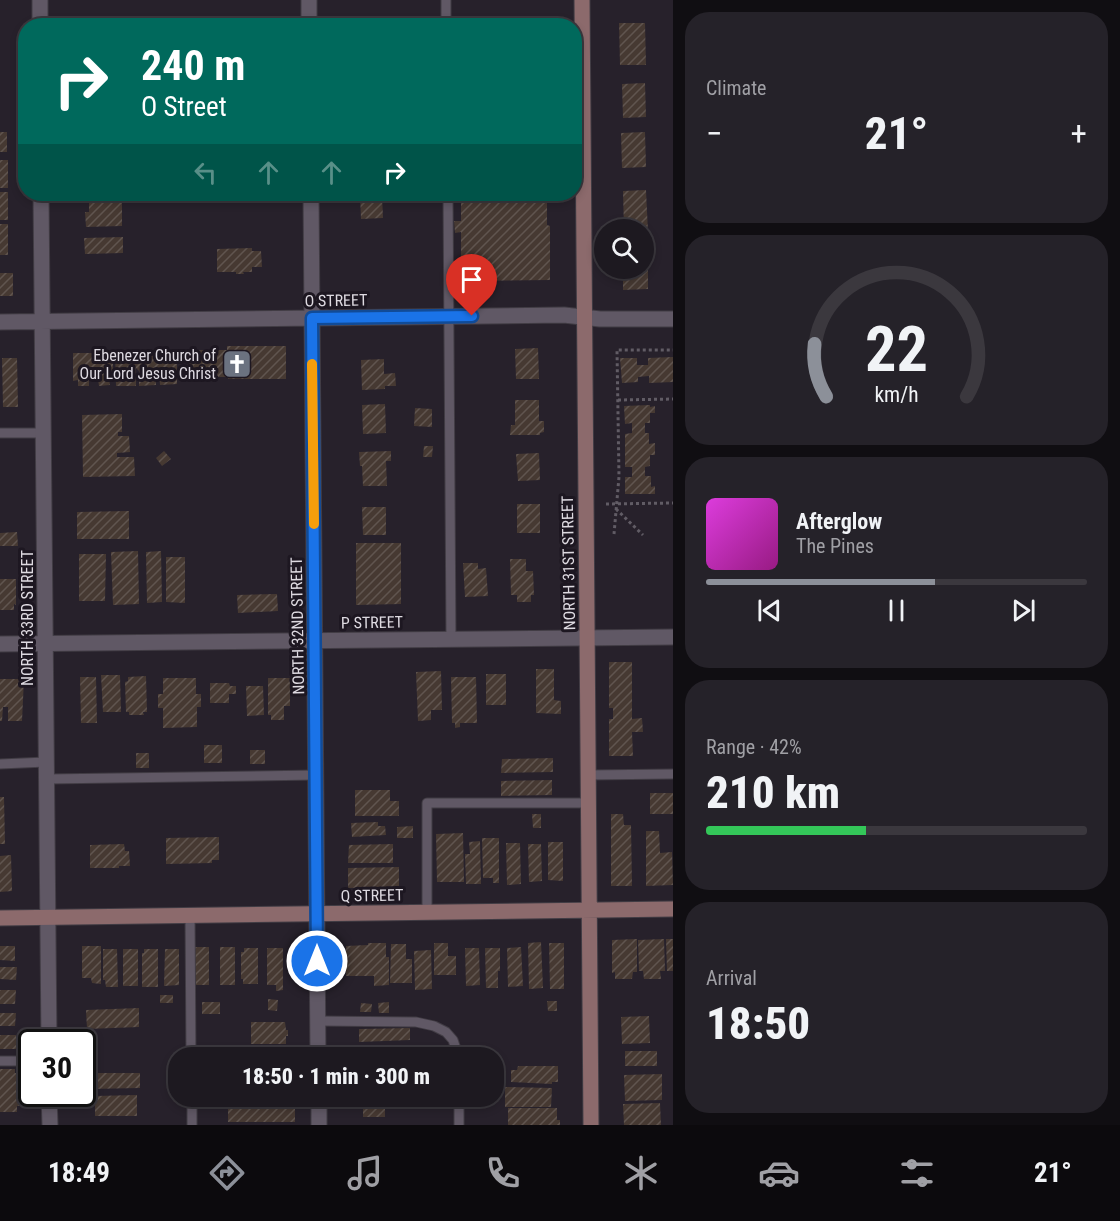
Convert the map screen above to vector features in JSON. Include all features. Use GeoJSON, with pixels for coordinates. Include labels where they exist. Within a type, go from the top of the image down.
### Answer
{"type":"FeatureCollection","features":[{"type":"Feature","properties":{"kind":"street"},"geometry":{"type":"LineString","coordinates":[[40,0],[40,18]]}},
{"type":"Feature","properties":{"kind":"street"},"geometry":{"type":"LineString","coordinates":[[309,0],[309,18]]}},
{"type":"Feature","properties":{"kind":"street","name":"NORTH 31ST STREET"},"geometry":{"type":"LineString","coordinates":[[582,0],[591,1125]]}},
{"type":"Feature","properties":{"kind":"street","name":"NORTH 33RD STREET"},"geometry":{"type":"LineString","coordinates":[[41,201],[49,1029]]}},
{"type":"Feature","properties":{"kind":"street","name":"NORTH 32ND STREET"},"geometry":{"type":"LineString","coordinates":[[311,201],[318,1047]]}},
{"type":"Feature","properties":{"kind":"street","name":"O STREET"},"geometry":{"type":"LineString","coordinates":[[0,322],[564,315],[600,319],[673,319]]}},
{"type":"Feature","properties":{"kind":"street","name":"P STREET"},"geometry":{"type":"LineString","coordinates":[[0,644],[673,637]]}},
{"type":"Feature","properties":{"kind":"street","name":"Q STREET"},"geometry":{"type":"LineString","coordinates":[[0,918],[673,909]]}},
{"type":"Feature","properties":{"kind":"street"},"geometry":{"type":"LineString","coordinates":[[49,1107],[50,1125]]}},
{"type":"Feature","properties":{"kind":"street"},"geometry":{"type":"LineString","coordinates":[[319,1107],[319,1125]]}},
{"type":"Feature","properties":{"kind":"lane"},"geometry":{"type":"LineString","coordinates":[[446,0],[446,18]]}},
{"type":"Feature","properties":{"kind":"lane"},"geometry":{"type":"LineString","coordinates":[[448,201],[451,639]]}},
{"type":"Feature","properties":{"kind":"lane"},"geometry":{"type":"LineString","coordinates":[[0,433],[44,433]]}},
{"type":"Feature","properties":{"kind":"lane"},"geometry":{"type":"LineString","coordinates":[[0,764],[46,762]]}},
{"type":"Feature","properties":{"kind":"lane"},"geometry":{"type":"LineString","coordinates":[[588,776],[673,774]]}},
{"type":"Feature","properties":{"kind":"lane"},"geometry":{"type":"LineString","coordinates":[[47,779],[316,776]]}},
{"type":"Feature","properties":{"kind":"lane"},"geometry":{"type":"LineString","coordinates":[[427,912],[427,803],[588,803]]}},
{"type":"Feature","properties":{"kind":"lane"},"geometry":{"type":"LineString","coordinates":[[190,915],[191,1047]]}},
{"type":"Feature","properties":{"kind":"lane"},"geometry":{"type":"LineString","coordinates":[[318,1021],[416,1022],[434,1026],[446,1032],[455,1047]]}},
{"type":"Feature","properties":{"kind":"lane"},"geometry":{"type":"LineString","coordinates":[[0,1061],[18,1061]]}},
{"type":"Feature","properties":{"kind":"lane"},"geometry":{"type":"LineString","coordinates":[[192,1107],[192,1125]]}},
{"type":"Feature","properties":{"kind":"lane"},"geometry":{"type":"LineString","coordinates":[[459,1107],[459,1125]]}},
{"type":"Feature","properties":{"kind":"path"},"geometry":{"type":"LineString","coordinates":[[614,534],[619,477],[617,350],[673,350]]}},
{"type":"Feature","properties":{"kind":"path"},"geometry":{"type":"LineString","coordinates":[[618,400],[673,399]]}},
{"type":"Feature","properties":{"kind":"path"},"geometry":{"type":"LineString","coordinates":[[606,504],[673,503]]}},
{"type":"Feature","properties":{"kind":"path"},"geometry":{"type":"LineString","coordinates":[[616,509],[643,535]]}},
{"type":"Feature","properties":{"kind":"building"},"geometry":{"type":"Polygon","coordinates":[[[619,23],[645,23],[646,65],[620,65],[619,23]]]}},
{"type":"Feature","properties":{"kind":"building"},"geometry":{"type":"Polygon","coordinates":[[[645,83],[646,117],[623,118],[622,84],[645,83]]]}},
{"type":"Feature","properties":{"kind":"building"},"geometry":{"type":"Polygon","coordinates":[[[0,132],[7,132],[7,152],[0,152],[0,132]]]}},
{"type":"Feature","properties":{"kind":"building"},"geometry":{"type":"Polygon","coordinates":[[[645,132],[646,167],[622,168],[621,133],[645,132]]]}},
{"type":"Feature","properties":{"kind":"building"},"geometry":{"type":"Polygon","coordinates":[[[0,160],[8,160],[8,188],[0,188],[0,160]]]}},
{"type":"Feature","properties":{"kind":"building"},"geometry":{"type":"Polygon","coordinates":[[[646,190],[647,219],[624,219],[623,191],[646,190]]]}},
{"type":"Feature","properties":{"kind":"building"},"geometry":{"type":"Polygon","coordinates":[[[0,192],[8,192],[8,220],[0,220],[0,192]]]}},
{"type":"Feature","properties":{"kind":"building"},"geometry":{"type":"Polygon","coordinates":[[[89,201],[128,201],[128,203],[122,203],[122,226],[86,227],[85,212],[89,212],[89,201]]]}},
{"type":"Feature","properties":{"kind":"building"},"geometry":{"type":"Polygon","coordinates":[[[360,201],[382,201],[383,218],[361,219],[360,201]]]}},
{"type":"Feature","properties":{"kind":"building"},"geometry":{"type":"Polygon","coordinates":[[[547,202],[547,225],[550,226],[550,280],[461,281],[461,232],[455,233],[454,221],[461,221],[461,203],[547,202]]]}},
{"type":"Feature","properties":{"kind":"building"},"geometry":{"type":"Polygon","coordinates":[[[0,224],[8,224],[8,255],[0,255],[0,224]]]}},
{"type":"Feature","properties":{"kind":"building"},"geometry":{"type":"Polygon","coordinates":[[[123,237],[123,253],[85,254],[84,238],[123,237]]]}},
{"type":"Feature","properties":{"kind":"building"},"geometry":{"type":"Polygon","coordinates":[[[252,248],[252,251],[261,251],[262,267],[252,267],[252,272],[243,272],[244,274],[217,272],[217,249],[252,248]]]}},
{"type":"Feature","properties":{"kind":"building"},"geometry":{"type":"Polygon","coordinates":[[[0,273],[13,273],[13,296],[0,296],[0,273]]]}},
{"type":"Feature","properties":{"kind":"building"},"geometry":{"type":"Polygon","coordinates":[[[623,279],[648,279],[648,289],[623,290],[623,279]]]}},
{"type":"Feature","properties":{"kind":"building","name":"Ebenezer Church of Our Lord Jesus Christ"},"geometry":{"type":"Polygon","coordinates":[[[227,346],[286,346],[286,379],[187,377],[187,350],[227,350],[227,346]]]}},
{"type":"Feature","properties":{"kind":"building"},"geometry":{"type":"Polygon","coordinates":[[[538,348],[539,379],[516,379],[515,349],[538,348]]]}},
{"type":"Feature","properties":{"kind":"building"},"geometry":{"type":"Polygon","coordinates":[[[177,352],[177,384],[160,385],[157,368],[156,385],[139,386],[139,371],[136,368],[136,386],[116,386],[115,353],[177,352]]]}},
{"type":"Feature","properties":{"kind":"building"},"geometry":{"type":"Polygon","coordinates":[[[73,353],[113,353],[113,379],[109,379],[110,385],[99,386],[93,369],[89,386],[78,386],[78,380],[73,381],[73,353]]]}},
{"type":"Feature","properties":{"kind":"building"},"geometry":{"type":"Polygon","coordinates":[[[673,357],[673,382],[649,383],[649,376],[638,377],[638,382],[622,383],[620,358],[637,358],[637,365],[648,365],[648,358],[673,357]]]}},
{"type":"Feature","properties":{"kind":"building"},"geometry":{"type":"Polygon","coordinates":[[[2,358],[17,358],[18,407],[3,407],[2,358]]]}},
{"type":"Feature","properties":{"kind":"building"},"geometry":{"type":"Polygon","coordinates":[[[384,359],[384,374],[395,373],[396,386],[362,390],[361,360],[384,359]]]}},
{"type":"Feature","properties":{"kind":"building"},"geometry":{"type":"Polygon","coordinates":[[[515,400],[539,400],[539,421],[544,421],[544,432],[540,435],[510,435],[511,425],[515,425],[515,400]]]}},
{"type":"Feature","properties":{"kind":"building"},"geometry":{"type":"Polygon","coordinates":[[[385,404],[386,433],[363,434],[362,405],[385,404]]]}},
{"type":"Feature","properties":{"kind":"building"},"geometry":{"type":"Polygon","coordinates":[[[650,405],[650,407],[655,406],[655,413],[650,413],[650,423],[645,423],[645,433],[649,433],[649,444],[655,443],[655,455],[650,455],[650,466],[645,467],[645,476],[651,476],[651,487],[655,486],[655,494],[625,494],[625,477],[632,477],[632,467],[625,467],[625,434],[632,433],[632,423],[625,424],[624,406],[650,405]]]}},
{"type":"Feature","properties":{"kind":"building"},"geometry":{"type":"Polygon","coordinates":[[[415,408],[432,409],[432,427],[414,426],[415,408]]]}},
{"type":"Feature","properties":{"kind":"building"},"geometry":{"type":"Polygon","coordinates":[[[122,414],[122,432],[118,432],[118,436],[129,436],[130,452],[117,453],[117,457],[134,457],[135,476],[83,477],[82,415],[122,414]]]}},
{"type":"Feature","properties":{"kind":"building"},"geometry":{"type":"Polygon","coordinates":[[[424,446],[433,446],[432,457],[423,457],[424,446]]]}},
{"type":"Feature","properties":{"kind":"building"},"geometry":{"type":"Polygon","coordinates":[[[164,451],[171,459],[162,466],[156,458],[164,451]]]}},
{"type":"Feature","properties":{"kind":"building"},"geometry":{"type":"Polygon","coordinates":[[[391,451],[391,461],[386,461],[387,486],[363,486],[359,452],[391,451]]]}},
{"type":"Feature","properties":{"kind":"building"},"geometry":{"type":"Polygon","coordinates":[[[539,453],[540,480],[518,481],[516,454],[539,453]]]}},
{"type":"Feature","properties":{"kind":"building"},"geometry":{"type":"Polygon","coordinates":[[[517,504],[540,504],[540,533],[517,533],[517,504]]]}},
{"type":"Feature","properties":{"kind":"building"},"geometry":{"type":"Polygon","coordinates":[[[362,507],[386,507],[386,535],[363,535],[362,507]]]}},
{"type":"Feature","properties":{"kind":"building"},"geometry":{"type":"Polygon","coordinates":[[[129,511],[129,539],[77,539],[77,512],[129,511]]]}},
{"type":"Feature","properties":{"kind":"building"},"geometry":{"type":"Polygon","coordinates":[[[17,532],[18,546],[0,546],[0,533],[17,532]]]}},
{"type":"Feature","properties":{"kind":"building"},"geometry":{"type":"Polygon","coordinates":[[[356,543],[401,543],[401,604],[356,605],[356,543]]]}},
{"type":"Feature","properties":{"kind":"building"},"geometry":{"type":"Polygon","coordinates":[[[138,551],[139,604],[113,605],[111,552],[138,551]]]}},
{"type":"Feature","properties":{"kind":"building"},"geometry":{"type":"Polygon","coordinates":[[[161,551],[162,602],[147,603],[146,552],[161,551]]]}},
{"type":"Feature","properties":{"kind":"building"},"geometry":{"type":"Polygon","coordinates":[[[79,554],[106,554],[105,601],[79,601],[79,554]]]}},
{"type":"Feature","properties":{"kind":"building"},"geometry":{"type":"Polygon","coordinates":[[[166,557],[185,557],[185,603],[166,602],[166,557]]]}},
{"type":"Feature","properties":{"kind":"building"},"geometry":{"type":"Polygon","coordinates":[[[510,559],[526,559],[526,571],[533,571],[534,595],[531,595],[531,602],[517,602],[517,595],[511,595],[510,559]]]}},
{"type":"Feature","properties":{"kind":"building"},"geometry":{"type":"Polygon","coordinates":[[[463,563],[478,563],[478,569],[486,568],[488,596],[465,597],[463,563]]]}},
{"type":"Feature","properties":{"kind":"building"},"geometry":{"type":"Polygon","coordinates":[[[0,579],[16,579],[14,610],[0,610],[0,579]]]}},
{"type":"Feature","properties":{"kind":"building"},"geometry":{"type":"Polygon","coordinates":[[[277,594],[278,611],[238,613],[237,595],[277,594]]]}},
{"type":"Feature","properties":{"kind":"building"},"geometry":{"type":"Polygon","coordinates":[[[609,662],[632,662],[632,719],[642,718],[643,732],[632,732],[633,756],[609,756],[609,719],[613,719],[613,708],[609,708],[609,662]]]}},
{"type":"Feature","properties":{"kind":"building"},"geometry":{"type":"Polygon","coordinates":[[[536,669],[554,669],[554,700],[561,701],[561,714],[536,713],[536,669]]]}},
{"type":"Feature","properties":{"kind":"building"},"geometry":{"type":"Polygon","coordinates":[[[441,671],[442,710],[431,710],[431,720],[418,721],[416,672],[441,671]]]}},
{"type":"Feature","properties":{"kind":"building"},"geometry":{"type":"Polygon","coordinates":[[[486,674],[506,674],[506,705],[486,705],[486,674]]]}},
{"type":"Feature","properties":{"kind":"building"},"geometry":{"type":"Polygon","coordinates":[[[101,675],[120,675],[121,712],[103,712],[101,675]]]}},
{"type":"Feature","properties":{"kind":"building"},"geometry":{"type":"Polygon","coordinates":[[[146,676],[147,712],[143,712],[144,715],[129,715],[129,712],[126,712],[125,682],[128,681],[128,677],[146,676]]]}},
{"type":"Feature","properties":{"kind":"building"},"geometry":{"type":"Polygon","coordinates":[[[80,677],[96,677],[97,723],[81,723],[80,677]]]}},
{"type":"Feature","properties":{"kind":"building"},"geometry":{"type":"Polygon","coordinates":[[[451,677],[476,677],[477,723],[460,723],[460,727],[455,728],[455,723],[452,723],[451,677]]]}},
{"type":"Feature","properties":{"kind":"building"},"geometry":{"type":"Polygon","coordinates":[[[163,678],[196,678],[196,694],[201,694],[201,707],[197,707],[197,727],[163,728],[163,708],[158,708],[158,694],[163,694],[163,678]]]}},
{"type":"Feature","properties":{"kind":"building"},"geometry":{"type":"Polygon","coordinates":[[[268,678],[290,678],[290,706],[284,706],[284,720],[271,720],[271,715],[268,715],[268,678]]]}},
{"type":"Feature","properties":{"kind":"building"},"geometry":{"type":"Polygon","coordinates":[[[0,679],[24,679],[22,721],[8,721],[8,707],[3,707],[2,721],[0,721],[0,679]]]}},
{"type":"Feature","properties":{"kind":"building"},"geometry":{"type":"Polygon","coordinates":[[[210,683],[229,683],[230,686],[236,686],[236,694],[229,694],[229,703],[210,703],[210,683]]]}},
{"type":"Feature","properties":{"kind":"building"},"geometry":{"type":"Polygon","coordinates":[[[246,686],[263,686],[264,715],[247,716],[246,686]]]}},
{"type":"Feature","properties":{"kind":"building"},"geometry":{"type":"Polygon","coordinates":[[[204,745],[222,745],[222,763],[204,763],[204,745]]]}},
{"type":"Feature","properties":{"kind":"building"},"geometry":{"type":"Polygon","coordinates":[[[250,750],[265,750],[265,764],[250,764],[250,750]]]}},
{"type":"Feature","properties":{"kind":"building"},"geometry":{"type":"Polygon","coordinates":[[[136,753],[149,753],[149,768],[136,768],[136,753]]]}},
{"type":"Feature","properties":{"kind":"building"},"geometry":{"type":"Polygon","coordinates":[[[553,758],[553,772],[501,773],[502,759],[553,758]]]}},
{"type":"Feature","properties":{"kind":"building"},"geometry":{"type":"Polygon","coordinates":[[[552,780],[552,795],[501,796],[501,781],[552,780]]]}},
{"type":"Feature","properties":{"kind":"building"},"geometry":{"type":"Polygon","coordinates":[[[355,790],[390,790],[390,801],[399,801],[399,816],[355,816],[355,790]]]}},
{"type":"Feature","properties":{"kind":"building"},"geometry":{"type":"Polygon","coordinates":[[[650,793],[673,793],[673,814],[650,814],[650,793]]]}},
{"type":"Feature","properties":{"kind":"building"},"geometry":{"type":"Polygon","coordinates":[[[0,797],[4,797],[5,844],[0,844],[0,797]]]}},
{"type":"Feature","properties":{"kind":"building"},"geometry":{"type":"Polygon","coordinates":[[[532,814],[541,814],[541,828],[533,828],[532,814]]]}},
{"type":"Feature","properties":{"kind":"building"},"geometry":{"type":"Polygon","coordinates":[[[611,814],[623,814],[624,825],[631,825],[632,886],[611,886],[611,814]]]}},
{"type":"Feature","properties":{"kind":"building"},"geometry":{"type":"Polygon","coordinates":[[[378,822],[378,826],[385,826],[386,835],[352,837],[351,823],[378,822]]]}},
{"type":"Feature","properties":{"kind":"building"},"geometry":{"type":"Polygon","coordinates":[[[413,826],[413,838],[397,838],[397,827],[413,826]]]}},
{"type":"Feature","properties":{"kind":"building"},"geometry":{"type":"Polygon","coordinates":[[[646,831],[659,831],[660,853],[672,852],[673,885],[646,886],[646,831]]]}},
{"type":"Feature","properties":{"kind":"building"},"geometry":{"type":"Polygon","coordinates":[[[463,833],[464,882],[437,882],[436,834],[463,833]]]}},
{"type":"Feature","properties":{"kind":"building"},"geometry":{"type":"Polygon","coordinates":[[[219,837],[219,860],[212,860],[212,863],[166,864],[166,838],[219,837]]]}},
{"type":"Feature","properties":{"kind":"building"},"geometry":{"type":"Polygon","coordinates":[[[482,838],[499,838],[499,883],[493,883],[493,878],[483,878],[482,838]]]}},
{"type":"Feature","properties":{"kind":"building"},"geometry":{"type":"Polygon","coordinates":[[[480,841],[481,884],[466,884],[465,854],[470,854],[469,842],[480,841]]]}},
{"type":"Feature","properties":{"kind":"building"},"geometry":{"type":"Polygon","coordinates":[[[548,842],[563,842],[563,881],[548,880],[548,842]]]}},
{"type":"Feature","properties":{"kind":"building"},"geometry":{"type":"Polygon","coordinates":[[[506,843],[520,843],[521,884],[507,885],[506,843]]]}},
{"type":"Feature","properties":{"kind":"building"},"geometry":{"type":"Polygon","coordinates":[[[124,844],[125,851],[129,851],[130,866],[90,868],[90,845],[124,844]]]}},
{"type":"Feature","properties":{"kind":"building"},"geometry":{"type":"Polygon","coordinates":[[[393,844],[393,863],[348,863],[349,845],[393,844]]]}},
{"type":"Feature","properties":{"kind":"building"},"geometry":{"type":"Polygon","coordinates":[[[528,844],[541,844],[542,881],[529,882],[528,844]]]}},
{"type":"Feature","properties":{"kind":"building"},"geometry":{"type":"Polygon","coordinates":[[[11,855],[12,891],[0,892],[0,856],[11,855]]]}},
{"type":"Feature","properties":{"kind":"building"},"geometry":{"type":"Polygon","coordinates":[[[399,867],[399,887],[348,888],[348,868],[399,867]]]}},
{"type":"Feature","properties":{"kind":"building"},"geometry":{"type":"Polygon","coordinates":[[[637,939],[637,972],[633,972],[632,979],[615,979],[615,972],[612,973],[612,940],[637,939]]]}},
{"type":"Feature","properties":{"kind":"building"},"geometry":{"type":"Polygon","coordinates":[[[664,939],[665,971],[660,971],[661,979],[644,979],[643,971],[639,971],[638,940],[664,939]]]}},
{"type":"Feature","properties":{"kind":"building"},"geometry":{"type":"Polygon","coordinates":[[[666,939],[673,939],[673,971],[667,971],[666,939]]]}},
{"type":"Feature","properties":{"kind":"building"},"geometry":{"type":"Polygon","coordinates":[[[541,942],[543,988],[529,989],[528,943],[541,942]]]}},
{"type":"Feature","properties":{"kind":"building"},"geometry":{"type":"Polygon","coordinates":[[[368,943],[386,943],[386,957],[389,957],[389,985],[374,986],[374,976],[346,976],[346,946],[368,945],[368,943]]]}},
{"type":"Feature","properties":{"kind":"building"},"geometry":{"type":"Polygon","coordinates":[[[434,943],[448,943],[448,956],[456,956],[456,975],[434,975],[434,943]]]}},
{"type":"Feature","properties":{"kind":"building"},"geometry":{"type":"Polygon","coordinates":[[[549,943],[564,943],[564,989],[550,989],[549,943]]]}},
{"type":"Feature","properties":{"kind":"building"},"geometry":{"type":"Polygon","coordinates":[[[391,944],[406,944],[406,959],[412,959],[412,983],[390,983],[391,944]]]}},
{"type":"Feature","properties":{"kind":"building"},"geometry":{"type":"Polygon","coordinates":[[[0,946],[15,946],[15,961],[0,960],[0,946]]]}},
{"type":"Feature","properties":{"kind":"building"},"geometry":{"type":"Polygon","coordinates":[[[82,946],[101,946],[101,984],[92,983],[91,978],[82,978],[82,946]]]}},
{"type":"Feature","properties":{"kind":"building"},"geometry":{"type":"Polygon","coordinates":[[[193,947],[209,947],[209,985],[193,985],[193,947]]]}},
{"type":"Feature","properties":{"kind":"building"},"geometry":{"type":"Polygon","coordinates":[[[220,947],[235,947],[235,985],[220,985],[220,947]]]}},
{"type":"Feature","properties":{"kind":"building"},"geometry":{"type":"Polygon","coordinates":[[[521,947],[523,986],[508,987],[507,948],[521,947]]]}},
{"type":"Feature","properties":{"kind":"building"},"geometry":{"type":"Polygon","coordinates":[[[244,948],[258,948],[258,984],[243,984],[243,979],[241,979],[241,952],[244,952],[244,948]]]}},
{"type":"Feature","properties":{"kind":"building"},"geometry":{"type":"Polygon","coordinates":[[[267,948],[283,948],[283,990],[276,991],[276,985],[267,985],[267,948]]]}},
{"type":"Feature","properties":{"kind":"building"},"geometry":{"type":"Polygon","coordinates":[[[465,948],[479,948],[480,985],[466,986],[465,948]]]}},
{"type":"Feature","properties":{"kind":"building"},"geometry":{"type":"Polygon","coordinates":[[[485,948],[500,948],[498,988],[486,988],[485,948]]]}},
{"type":"Feature","properties":{"kind":"building"},"geometry":{"type":"Polygon","coordinates":[[[103,949],[117,949],[118,987],[106,987],[105,980],[103,980],[103,949]]]}},
{"type":"Feature","properties":{"kind":"building"},"geometry":{"type":"Polygon","coordinates":[[[123,949],[138,949],[138,986],[123,986],[123,949]]]}},
{"type":"Feature","properties":{"kind":"building"},"geometry":{"type":"Polygon","coordinates":[[[144,949],[158,949],[158,987],[142,987],[144,949]]]}},
{"type":"Feature","properties":{"kind":"building"},"geometry":{"type":"Polygon","coordinates":[[[165,949],[179,949],[179,985],[164,986],[165,949]]]}},
{"type":"Feature","properties":{"kind":"building"},"geometry":{"type":"Polygon","coordinates":[[[431,950],[432,989],[415,990],[414,951],[431,950]]]}},
{"type":"Feature","properties":{"kind":"building"},"geometry":{"type":"Polygon","coordinates":[[[0,967],[17,967],[16,980],[0,979],[0,967]]]}},
{"type":"Feature","properties":{"kind":"building"},"geometry":{"type":"Polygon","coordinates":[[[0,990],[16,990],[15,1004],[0,1004],[0,990]]]}},
{"type":"Feature","properties":{"kind":"building"},"geometry":{"type":"Polygon","coordinates":[[[160,995],[173,995],[173,1003],[160,1003],[160,995]]]}},
{"type":"Feature","properties":{"kind":"building"},"geometry":{"type":"Polygon","coordinates":[[[268,999],[278,1000],[277,1011],[268,1010],[268,999]]]}},
{"type":"Feature","properties":{"kind":"building"},"geometry":{"type":"Polygon","coordinates":[[[547,1001],[557,1001],[557,1011],[548,1011],[547,1001]]]}},
{"type":"Feature","properties":{"kind":"building"},"geometry":{"type":"Polygon","coordinates":[[[202,1002],[220,1002],[220,1014],[202,1014],[202,1002]]]}},
{"type":"Feature","properties":{"kind":"building"},"geometry":{"type":"Polygon","coordinates":[[[389,1002],[389,1013],[379,1013],[378,1003],[389,1002]]]}},
{"type":"Feature","properties":{"kind":"building"},"geometry":{"type":"Polygon","coordinates":[[[361,1003],[372,1004],[371,1012],[360,1012],[361,1003]]]}},
{"type":"Feature","properties":{"kind":"building"},"geometry":{"type":"Polygon","coordinates":[[[139,1008],[139,1027],[87,1029],[86,1010],[139,1008]]]}},
{"type":"Feature","properties":{"kind":"building"},"geometry":{"type":"Polygon","coordinates":[[[0,1013],[16,1013],[15,1026],[0,1026],[0,1013]]]}},
{"type":"Feature","properties":{"kind":"building"},"geometry":{"type":"Polygon","coordinates":[[[649,1016],[650,1043],[622,1044],[621,1017],[649,1016]]]}},
{"type":"Feature","properties":{"kind":"building"},"geometry":{"type":"Polygon","coordinates":[[[251,1022],[285,1022],[286,1030],[288,1030],[286,1044],[251,1044],[251,1022]]]}},
{"type":"Feature","properties":{"kind":"building"},"geometry":{"type":"Polygon","coordinates":[[[410,1028],[410,1040],[359,1042],[359,1029],[410,1028]]]}},
{"type":"Feature","properties":{"kind":"building"},"geometry":{"type":"Polygon","coordinates":[[[0,1035],[16,1035],[16,1049],[0,1049],[0,1035]]]}},
{"type":"Feature","properties":{"kind":"building"},"geometry":{"type":"Polygon","coordinates":[[[625,1051],[657,1051],[657,1066],[625,1066],[625,1051]]]}},
{"type":"Feature","properties":{"kind":"building"},"geometry":{"type":"Polygon","coordinates":[[[518,1066],[558,1066],[558,1082],[552,1082],[552,1084],[511,1082],[511,1070],[517,1070],[518,1066]]]}},
{"type":"Feature","properties":{"kind":"building"},"geometry":{"type":"Polygon","coordinates":[[[0,1069],[15,1069],[15,1073],[18,1073],[17,1112],[0,1112],[0,1069]]]}},
{"type":"Feature","properties":{"kind":"building"},"geometry":{"type":"Polygon","coordinates":[[[96,1073],[140,1073],[140,1088],[96,1089],[96,1073]]]}},
{"type":"Feature","properties":{"kind":"building"},"geometry":{"type":"Polygon","coordinates":[[[662,1074],[662,1100],[625,1101],[624,1075],[662,1074]]]}},
{"type":"Feature","properties":{"kind":"building"},"geometry":{"type":"Polygon","coordinates":[[[505,1087],[552,1088],[551,1107],[505,1107],[505,1087]]]}},
{"type":"Feature","properties":{"kind":"building"},"geometry":{"type":"Polygon","coordinates":[[[137,1095],[137,1116],[95,1116],[96,1096],[137,1095]]]}},
{"type":"Feature","properties":{"kind":"building"},"geometry":{"type":"Polygon","coordinates":[[[660,1103],[661,1125],[624,1125],[623,1104],[660,1103]]]}},
{"type":"Feature","properties":{"kind":"building"},"geometry":{"type":"Polygon","coordinates":[[[228,1107],[295,1107],[295,1122],[228,1122],[228,1107]]]}},
{"type":"Feature","properties":{"kind":"building"},"geometry":{"type":"Polygon","coordinates":[[[363,1107],[385,1107],[385,1117],[363,1117],[363,1107]]]}},
{"type":"Feature","properties":{"kind":"building"},"geometry":{"type":"Polygon","coordinates":[[[465,1107],[482,1107],[482,1108],[465,1109],[465,1107]]]}},
{"type":"Feature","properties":{"kind":"building"},"geometry":{"type":"Polygon","coordinates":[[[508,1108],[557,1108],[557,1120],[560,1120],[560,1125],[508,1125],[508,1108]]]}},
{"type":"Feature","properties":{"kind":"slow traffic"},"geometry":{"type":"LineString","coordinates":[[312,364],[314,524]]}},
{"type":"Feature","properties":{"kind":"place","name":"Ebenezer Church of Our Lord Jesus Christ"},"geometry":{"type":"Point","coordinates":[237,364]}},
{"type":"Feature","properties":{"kind":"route"},"geometry":{"type":"LineString","coordinates":[[317,961],[312,318],[472,316]]}}]}
